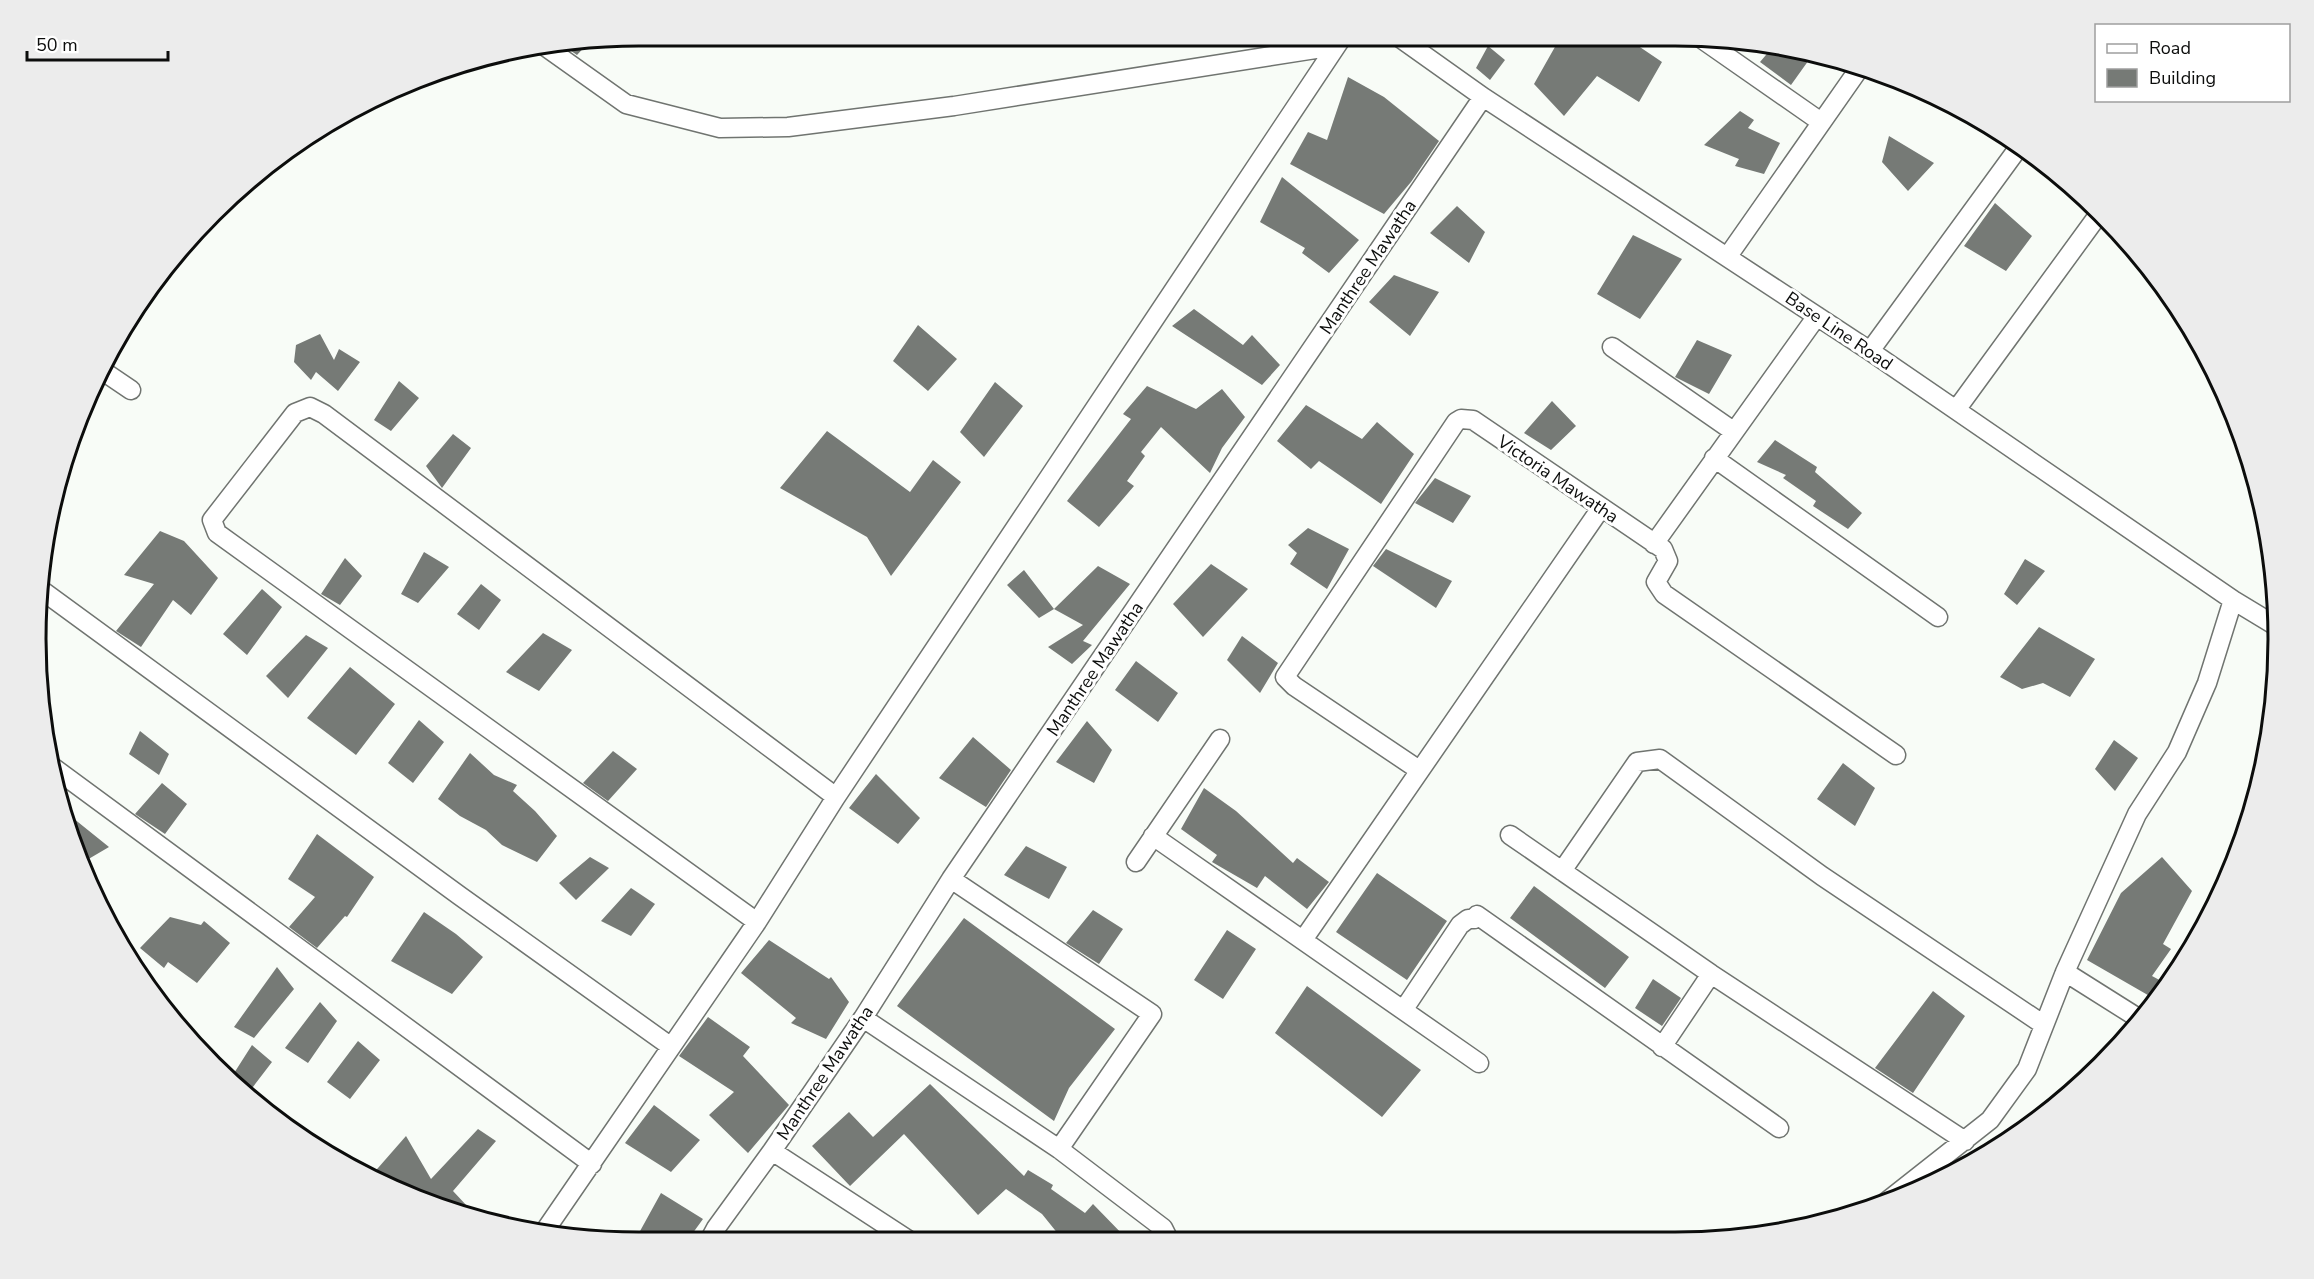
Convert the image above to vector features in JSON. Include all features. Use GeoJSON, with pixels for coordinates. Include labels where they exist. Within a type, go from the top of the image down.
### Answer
{"type":"FeatureCollection","features":[{"type":"Feature","properties":{"kind":"street"},"geometry":{"type":"LineString","coordinates":[[555,53],[626,104],[720,128],[788,127],[954,106],[1314,46]]}},
{"type":"Feature","properties":{"kind":"street"},"geometry":{"type":"LineString","coordinates":[[550,1225],[757,922],[836,796],[1335,46]]}},
{"type":"Feature","properties":{"kind":"street","name":"Base Line Road"},"geometry":{"type":"LineString","coordinates":[[1411,46],[1483,97],[1870,351],[2233,600],[2267,621]]}},
{"type":"Feature","properties":{"kind":"street"},"geometry":{"type":"LineString","coordinates":[[1715,48],[1821,123]]}},
{"type":"Feature","properties":{"kind":"street"},"geometry":{"type":"LineString","coordinates":[[1728,256],[1854,75]]}},
{"type":"Feature","properties":{"kind":"street","name":"Manthree Mawatha"},"geometry":{"type":"LineString","coordinates":[[714,1232],[772,1151],[862,1018],[951,879],[1483,97]]}},
{"type":"Feature","properties":{"kind":"street"},"geometry":{"type":"LineString","coordinates":[[1870,351],[2014,154]]}},
{"type":"Feature","properties":{"kind":"street"},"geometry":{"type":"LineString","coordinates":[[1956,410],[2094,220]]}},
{"type":"Feature","properties":{"kind":"street"},"geometry":{"type":"LineString","coordinates":[[1817,316],[1654,544],[1663,549],[1668,561],[1656,582],[1664,594],[1896,754]]}},
{"type":"Feature","properties":{"kind":"street"},"geometry":{"type":"LineString","coordinates":[[1612,347],[1733,431]]}},
{"type":"Feature","properties":{"kind":"street"},"geometry":{"type":"LineString","coordinates":[[109,375],[131,390]]}},
{"type":"Feature","properties":{"kind":"street"},"geometry":{"type":"LineString","coordinates":[[757,922],[217,534],[212,520],[295,413],[310,407],[343,428],[836,796]]}},
{"type":"Feature","properties":{"kind":"street","name":"Victoria Mawatha"},"geometry":{"type":"LineString","coordinates":[[1419,770],[1294,686],[1285,677],[1456,422],[1461,419],[1473,420],[1654,544]]}},
{"type":"Feature","properties":{"kind":"street"},"geometry":{"type":"LineString","coordinates":[[1714,458],[1938,617]]}},
{"type":"Feature","properties":{"kind":"street"},"geometry":{"type":"LineString","coordinates":[[1303,940],[1601,508]]}},
{"type":"Feature","properties":{"kind":"street"},"geometry":{"type":"LineString","coordinates":[[49,595],[460,896],[670,1046]]}},
{"type":"Feature","properties":{"kind":"street"},"geometry":{"type":"LineString","coordinates":[[1932,1173],[1990,1120],[2027,1069],[2065,972],[2137,814],[2177,752],[2207,683],[2233,600]]}},
{"type":"Feature","properties":{"kind":"street"},"geometry":{"type":"LineString","coordinates":[[1136,862],[1220,739]]}},
{"type":"Feature","properties":{"kind":"street"},"geometry":{"type":"LineString","coordinates":[[1562,871],[1637,762],[1660,759],[1822,876],[2044,1025]]}},
{"type":"Feature","properties":{"kind":"street"},"geometry":{"type":"LineString","coordinates":[[63,774],[592,1164]]}},
{"type":"Feature","properties":{"kind":"street"},"geometry":{"type":"LineString","coordinates":[[1510,835],[1711,974],[1965,1141]]}},
{"type":"Feature","properties":{"kind":"street"},"geometry":{"type":"LineString","coordinates":[[1153,836],[1479,1063]]}},
{"type":"Feature","properties":{"kind":"street"},"geometry":{"type":"LineString","coordinates":[[951,879],[1152,1014],[1059,1149]]}},
{"type":"Feature","properties":{"kind":"street"},"geometry":{"type":"LineString","coordinates":[[1404,1009],[1460,925],[1468,919],[1474,919],[1477,915],[1779,1128]]}},
{"type":"Feature","properties":{"kind":"street"},"geometry":{"type":"LineString","coordinates":[[2065,972],[2133,1015]]}},
{"type":"Feature","properties":{"kind":"street"},"geometry":{"type":"LineString","coordinates":[[1662,1047],[1711,974]]}},
{"type":"Feature","properties":{"kind":"street"},"geometry":{"type":"LineString","coordinates":[[862,1018],[1059,1149],[1163,1228],[1165,1232]]}},
{"type":"Feature","properties":{"kind":"street"},"geometry":{"type":"LineString","coordinates":[[772,1151],[896,1232]]}},
{"type":"Feature","properties":{"kind":"building"},"geometry":{"type":"Polygon","coordinates":[[[1488,46],[1505,60],[1490,80],[1476,68],[1488,46]]]}},
{"type":"Feature","properties":{"kind":"building"},"geometry":{"type":"Polygon","coordinates":[[[1555,46],[1638,46],[1662,62],[1639,102],[1597,76],[1564,116],[1534,84],[1555,46]]]}},
{"type":"Feature","properties":{"kind":"building"},"geometry":{"type":"Polygon","coordinates":[[[582,50],[577,55],[571,51],[582,50]]]}},
{"type":"Feature","properties":{"kind":"building"},"geometry":{"type":"Polygon","coordinates":[[[1767,54],[1807,62],[1791,85],[1760,62],[1767,54]]]}},
{"type":"Feature","properties":{"kind":"building"},"geometry":{"type":"Polygon","coordinates":[[[1348,77],[1384,97],[1439,141],[1411,182],[1384,214],[1290,164],[1308,132],[1327,140],[1348,77]]]}},
{"type":"Feature","properties":{"kind":"building"},"geometry":{"type":"Polygon","coordinates":[[[1740,111],[1754,120],[1748,128],[1780,143],[1764,174],[1735,166],[1739,159],[1704,145],[1740,111]]]}},
{"type":"Feature","properties":{"kind":"building"},"geometry":{"type":"Polygon","coordinates":[[[1889,136],[1934,163],[1908,191],[1882,162],[1889,136]]]}},
{"type":"Feature","properties":{"kind":"building"},"geometry":{"type":"Polygon","coordinates":[[[1282,177],[1359,240],[1329,273],[1302,253],[1305,248],[1260,222],[1282,177]]]}},
{"type":"Feature","properties":{"kind":"building"},"geometry":{"type":"Polygon","coordinates":[[[1995,203],[2032,236],[2006,271],[1964,246],[1995,203]]]}},
{"type":"Feature","properties":{"kind":"building"},"geometry":{"type":"Polygon","coordinates":[[[1457,206],[1485,232],[1469,263],[1430,233],[1457,206]]]}},
{"type":"Feature","properties":{"kind":"building"},"geometry":{"type":"Polygon","coordinates":[[[1633,235],[1682,259],[1640,319],[1597,294],[1633,235]]]}},
{"type":"Feature","properties":{"kind":"building"},"geometry":{"type":"Polygon","coordinates":[[[1394,275],[1439,292],[1410,336],[1369,302],[1394,275]]]}},
{"type":"Feature","properties":{"kind":"building"},"geometry":{"type":"Polygon","coordinates":[[[1194,309],[1243,345],[1252,335],[1280,365],[1262,385],[1172,326],[1194,309]]]}},
{"type":"Feature","properties":{"kind":"building"},"geometry":{"type":"Polygon","coordinates":[[[918,325],[957,359],[928,391],[893,361],[918,325]]]}},
{"type":"Feature","properties":{"kind":"building"},"geometry":{"type":"Polygon","coordinates":[[[320,334],[334,360],[339,349],[360,362],[338,391],[316,372],[311,380],[294,362],[296,345],[320,334]]]}},
{"type":"Feature","properties":{"kind":"building"},"geometry":{"type":"Polygon","coordinates":[[[1697,340],[1732,355],[1709,394],[1675,377],[1697,340]]]}},
{"type":"Feature","properties":{"kind":"building"},"geometry":{"type":"Polygon","coordinates":[[[399,381],[419,398],[391,431],[374,420],[399,381]]]}},
{"type":"Feature","properties":{"kind":"building"},"geometry":{"type":"Polygon","coordinates":[[[995,382],[1023,406],[984,457],[960,432],[995,382]]]}},
{"type":"Feature","properties":{"kind":"building"},"geometry":{"type":"Polygon","coordinates":[[[1147,386],[1196,409],[1222,389],[1245,417],[1222,448],[1210,473],[1161,427],[1141,452],[1145,456],[1127,481],[1134,486],[1099,527],[1067,501],[1131,419],[1123,414],[1147,386]]]}},
{"type":"Feature","properties":{"kind":"building"},"geometry":{"type":"Polygon","coordinates":[[[1552,401],[1576,426],[1551,450],[1524,433],[1552,401]]]}},
{"type":"Feature","properties":{"kind":"building"},"geometry":{"type":"Polygon","coordinates":[[[1306,405],[1362,439],[1377,422],[1414,454],[1381,504],[1319,461],[1311,469],[1277,441],[1306,405]]]}},
{"type":"Feature","properties":{"kind":"building"},"geometry":{"type":"Polygon","coordinates":[[[827,431],[910,492],[933,460],[961,482],[891,576],[867,537],[780,488],[827,431]]]}},
{"type":"Feature","properties":{"kind":"building"},"geometry":{"type":"Polygon","coordinates":[[[453,434],[471,448],[442,488],[426,466],[453,434]]]}},
{"type":"Feature","properties":{"kind":"building"},"geometry":{"type":"Polygon","coordinates":[[[1775,440],[1817,467],[1815,472],[1862,513],[1848,529],[1813,506],[1816,501],[1783,478],[1786,475],[1757,462],[1775,440]]]}},
{"type":"Feature","properties":{"kind":"building"},"geometry":{"type":"Polygon","coordinates":[[[1435,478],[1471,496],[1453,523],[1415,503],[1435,478]]]}},
{"type":"Feature","properties":{"kind":"building"},"geometry":{"type":"Polygon","coordinates":[[[1308,528],[1349,549],[1327,589],[1290,564],[1297,553],[1288,545],[1308,528]]]}},
{"type":"Feature","properties":{"kind":"building"},"geometry":{"type":"Polygon","coordinates":[[[160,531],[184,541],[218,578],[191,615],[173,600],[141,647],[116,631],[154,584],[124,575],[160,531]]]}},
{"type":"Feature","properties":{"kind":"building"},"geometry":{"type":"Polygon","coordinates":[[[1386,549],[1452,581],[1436,608],[1373,566],[1386,549]]]}},
{"type":"Feature","properties":{"kind":"building"},"geometry":{"type":"Polygon","coordinates":[[[424,552],[449,567],[418,603],[401,594],[424,552]]]}},
{"type":"Feature","properties":{"kind":"building"},"geometry":{"type":"Polygon","coordinates":[[[345,558],[362,576],[340,605],[321,594],[345,558]]]}},
{"type":"Feature","properties":{"kind":"building"},"geometry":{"type":"Polygon","coordinates":[[[2025,559],[2045,571],[2017,605],[2004,594],[2025,559]]]}},
{"type":"Feature","properties":{"kind":"building"},"geometry":{"type":"Polygon","coordinates":[[[1211,564],[1248,589],[1203,637],[1173,604],[1211,564]]]}},
{"type":"Feature","properties":{"kind":"building"},"geometry":{"type":"Polygon","coordinates":[[[1098,566],[1130,584],[1083,641],[1092,645],[1072,664],[1048,647],[1083,625],[1054,609],[1098,566]]]}},
{"type":"Feature","properties":{"kind":"building"},"geometry":{"type":"Polygon","coordinates":[[[1024,570],[1054,609],[1039,618],[1007,585],[1024,570]]]}},
{"type":"Feature","properties":{"kind":"building"},"geometry":{"type":"Polygon","coordinates":[[[481,584],[501,600],[479,630],[457,614],[481,584]]]}},
{"type":"Feature","properties":{"kind":"building"},"geometry":{"type":"Polygon","coordinates":[[[262,589],[282,607],[247,655],[223,634],[262,589]]]}},
{"type":"Feature","properties":{"kind":"building"},"geometry":{"type":"Polygon","coordinates":[[[2039,627],[2095,659],[2070,697],[2043,683],[2022,689],[2000,677],[2039,627]]]}},
{"type":"Feature","properties":{"kind":"building"},"geometry":{"type":"Polygon","coordinates":[[[543,633],[572,650],[539,691],[506,672],[543,633]]]}},
{"type":"Feature","properties":{"kind":"building"},"geometry":{"type":"Polygon","coordinates":[[[306,635],[328,648],[288,698],[266,676],[306,635]]]}},
{"type":"Feature","properties":{"kind":"building"},"geometry":{"type":"Polygon","coordinates":[[[1242,636],[1278,663],[1260,693],[1227,660],[1242,636]]]}},
{"type":"Feature","properties":{"kind":"building"},"geometry":{"type":"Polygon","coordinates":[[[1136,661],[1178,693],[1158,722],[1115,690],[1136,661]]]}},
{"type":"Feature","properties":{"kind":"building"},"geometry":{"type":"Polygon","coordinates":[[[350,667],[395,704],[356,755],[307,718],[350,667]]]}},
{"type":"Feature","properties":{"kind":"building"},"geometry":{"type":"Polygon","coordinates":[[[419,720],[444,742],[413,783],[388,763],[419,720]]]}},
{"type":"Feature","properties":{"kind":"building"},"geometry":{"type":"Polygon","coordinates":[[[1087,721],[1112,750],[1094,783],[1056,762],[1087,721]]]}},
{"type":"Feature","properties":{"kind":"building"},"geometry":{"type":"Polygon","coordinates":[[[140,731],[169,754],[159,775],[129,754],[140,731]]]}},
{"type":"Feature","properties":{"kind":"building"},"geometry":{"type":"Polygon","coordinates":[[[973,737],[1011,770],[986,807],[939,778],[973,737]]]}},
{"type":"Feature","properties":{"kind":"building"},"geometry":{"type":"Polygon","coordinates":[[[2114,740],[2138,758],[2115,791],[2095,769],[2114,740]]]}},
{"type":"Feature","properties":{"kind":"building"},"geometry":{"type":"Polygon","coordinates":[[[613,751],[637,769],[608,801],[583,783],[613,751]]]}},
{"type":"Feature","properties":{"kind":"building"},"geometry":{"type":"Polygon","coordinates":[[[470,753],[494,775],[517,785],[513,791],[557,836],[537,862],[502,845],[486,830],[460,816],[438,799],[470,753]]]}},
{"type":"Feature","properties":{"kind":"building"},"geometry":{"type":"Polygon","coordinates":[[[1843,763],[1875,788],[1855,826],[1817,799],[1843,763]]]}},
{"type":"Feature","properties":{"kind":"building"},"geometry":{"type":"Polygon","coordinates":[[[876,774],[920,818],[898,844],[849,808],[876,774]]]}},
{"type":"Feature","properties":{"kind":"building"},"geometry":{"type":"Polygon","coordinates":[[[162,783],[187,804],[165,834],[135,814],[162,783]]]}},
{"type":"Feature","properties":{"kind":"building"},"geometry":{"type":"Polygon","coordinates":[[[1204,788],[1236,811],[1293,863],[1297,858],[1329,882],[1307,909],[1265,876],[1257,888],[1212,862],[1217,855],[1181,829],[1204,788]]]}},
{"type":"Feature","properties":{"kind":"building"},"geometry":{"type":"Polygon","coordinates":[[[75,820],[109,847],[89,859],[75,820]]]}},
{"type":"Feature","properties":{"kind":"building"},"geometry":{"type":"Polygon","coordinates":[[[317,834],[374,877],[347,917],[345,916],[317,948],[289,927],[315,897],[288,879],[317,834]]]}},
{"type":"Feature","properties":{"kind":"building"},"geometry":{"type":"Polygon","coordinates":[[[1026,846],[1067,867],[1049,899],[1004,875],[1026,846]]]}},
{"type":"Feature","properties":{"kind":"building"},"geometry":{"type":"Polygon","coordinates":[[[590,857],[609,868],[576,900],[559,883],[590,857]]]}},
{"type":"Feature","properties":{"kind":"building"},"geometry":{"type":"Polygon","coordinates":[[[2162,857],[2192,891],[2163,944],[2171,949],[2152,976],[2160,980],[2148,995],[2087,960],[2121,893],[2162,857]]]}},
{"type":"Feature","properties":{"kind":"building"},"geometry":{"type":"Polygon","coordinates":[[[1377,873],[1447,921],[1407,980],[1336,932],[1377,873]]]}},
{"type":"Feature","properties":{"kind":"building"},"geometry":{"type":"Polygon","coordinates":[[[1534,886],[1629,957],[1605,988],[1510,918],[1534,886]]]}},
{"type":"Feature","properties":{"kind":"building"},"geometry":{"type":"Polygon","coordinates":[[[631,888],[655,904],[631,936],[601,921],[631,888]]]}},
{"type":"Feature","properties":{"kind":"building"},"geometry":{"type":"Polygon","coordinates":[[[1093,910],[1123,929],[1099,964],[1066,943],[1093,910]]]}},
{"type":"Feature","properties":{"kind":"building"},"geometry":{"type":"Polygon","coordinates":[[[424,912],[456,934],[483,957],[452,994],[391,961],[424,912]]]}},
{"type":"Feature","properties":{"kind":"building"},"geometry":{"type":"Polygon","coordinates":[[[170,917],[201,925],[204,921],[230,943],[197,983],[168,962],[164,968],[140,948],[170,917]]]}},
{"type":"Feature","properties":{"kind":"building"},"geometry":{"type":"Polygon","coordinates":[[[964,918],[1115,1029],[1069,1088],[1054,1121],[897,1006],[964,918]]]}},
{"type":"Feature","properties":{"kind":"building"},"geometry":{"type":"Polygon","coordinates":[[[1227,930],[1256,949],[1223,999],[1194,980],[1227,930]]]}},
{"type":"Feature","properties":{"kind":"building"},"geometry":{"type":"Polygon","coordinates":[[[769,940],[829,979],[831,977],[849,1002],[826,1039],[791,1023],[796,1018],[741,973],[769,940]]]}},
{"type":"Feature","properties":{"kind":"building"},"geometry":{"type":"Polygon","coordinates":[[[277,967],[294,989],[254,1038],[234,1027],[277,967]]]}},
{"type":"Feature","properties":{"kind":"building"},"geometry":{"type":"Polygon","coordinates":[[[1653,979],[1681,998],[1662,1026],[1635,1008],[1653,979]]]}},
{"type":"Feature","properties":{"kind":"building"},"geometry":{"type":"Polygon","coordinates":[[[1307,986],[1421,1070],[1382,1117],[1275,1033],[1307,986]]]}},
{"type":"Feature","properties":{"kind":"building"},"geometry":{"type":"Polygon","coordinates":[[[1933,991],[1965,1016],[1913,1093],[1875,1068],[1933,991]]]}},
{"type":"Feature","properties":{"kind":"building"},"geometry":{"type":"Polygon","coordinates":[[[320,1002],[337,1021],[308,1063],[285,1048],[320,1002]]]}},
{"type":"Feature","properties":{"kind":"building"},"geometry":{"type":"Polygon","coordinates":[[[708,1017],[750,1047],[743,1056],[789,1105],[748,1153],[709,1115],[734,1092],[679,1056],[708,1017]]]}},
{"type":"Feature","properties":{"kind":"building"},"geometry":{"type":"Polygon","coordinates":[[[358,1041],[380,1060],[350,1099],[327,1082],[358,1041]]]}},
{"type":"Feature","properties":{"kind":"building"},"geometry":{"type":"Polygon","coordinates":[[[252,1045],[272,1062],[252,1088],[235,1072],[252,1045]]]}},
{"type":"Feature","properties":{"kind":"building"},"geometry":{"type":"Polygon","coordinates":[[[930,1084],[1024,1176],[1028,1170],[1053,1185],[1051,1189],[1085,1213],[1093,1204],[1120,1232],[1057,1232],[1042,1214],[1006,1189],[978,1215],[904,1134],[850,1186],[812,1146],[849,1112],[873,1137],[930,1084]]]}},
{"type":"Feature","properties":{"kind":"building"},"geometry":{"type":"Polygon","coordinates":[[[654,1105],[700,1140],[671,1172],[625,1143],[654,1105]]]}},
{"type":"Feature","properties":{"kind":"building"},"geometry":{"type":"Polygon","coordinates":[[[478,1129],[496,1141],[453,1191],[468,1206],[413,1187],[376,1170],[406,1136],[431,1179],[478,1129]]]}},
{"type":"Feature","properties":{"kind":"building"},"geometry":{"type":"Polygon","coordinates":[[[661,1193],[703,1219],[694,1232],[640,1232],[661,1193]]]}}]}
